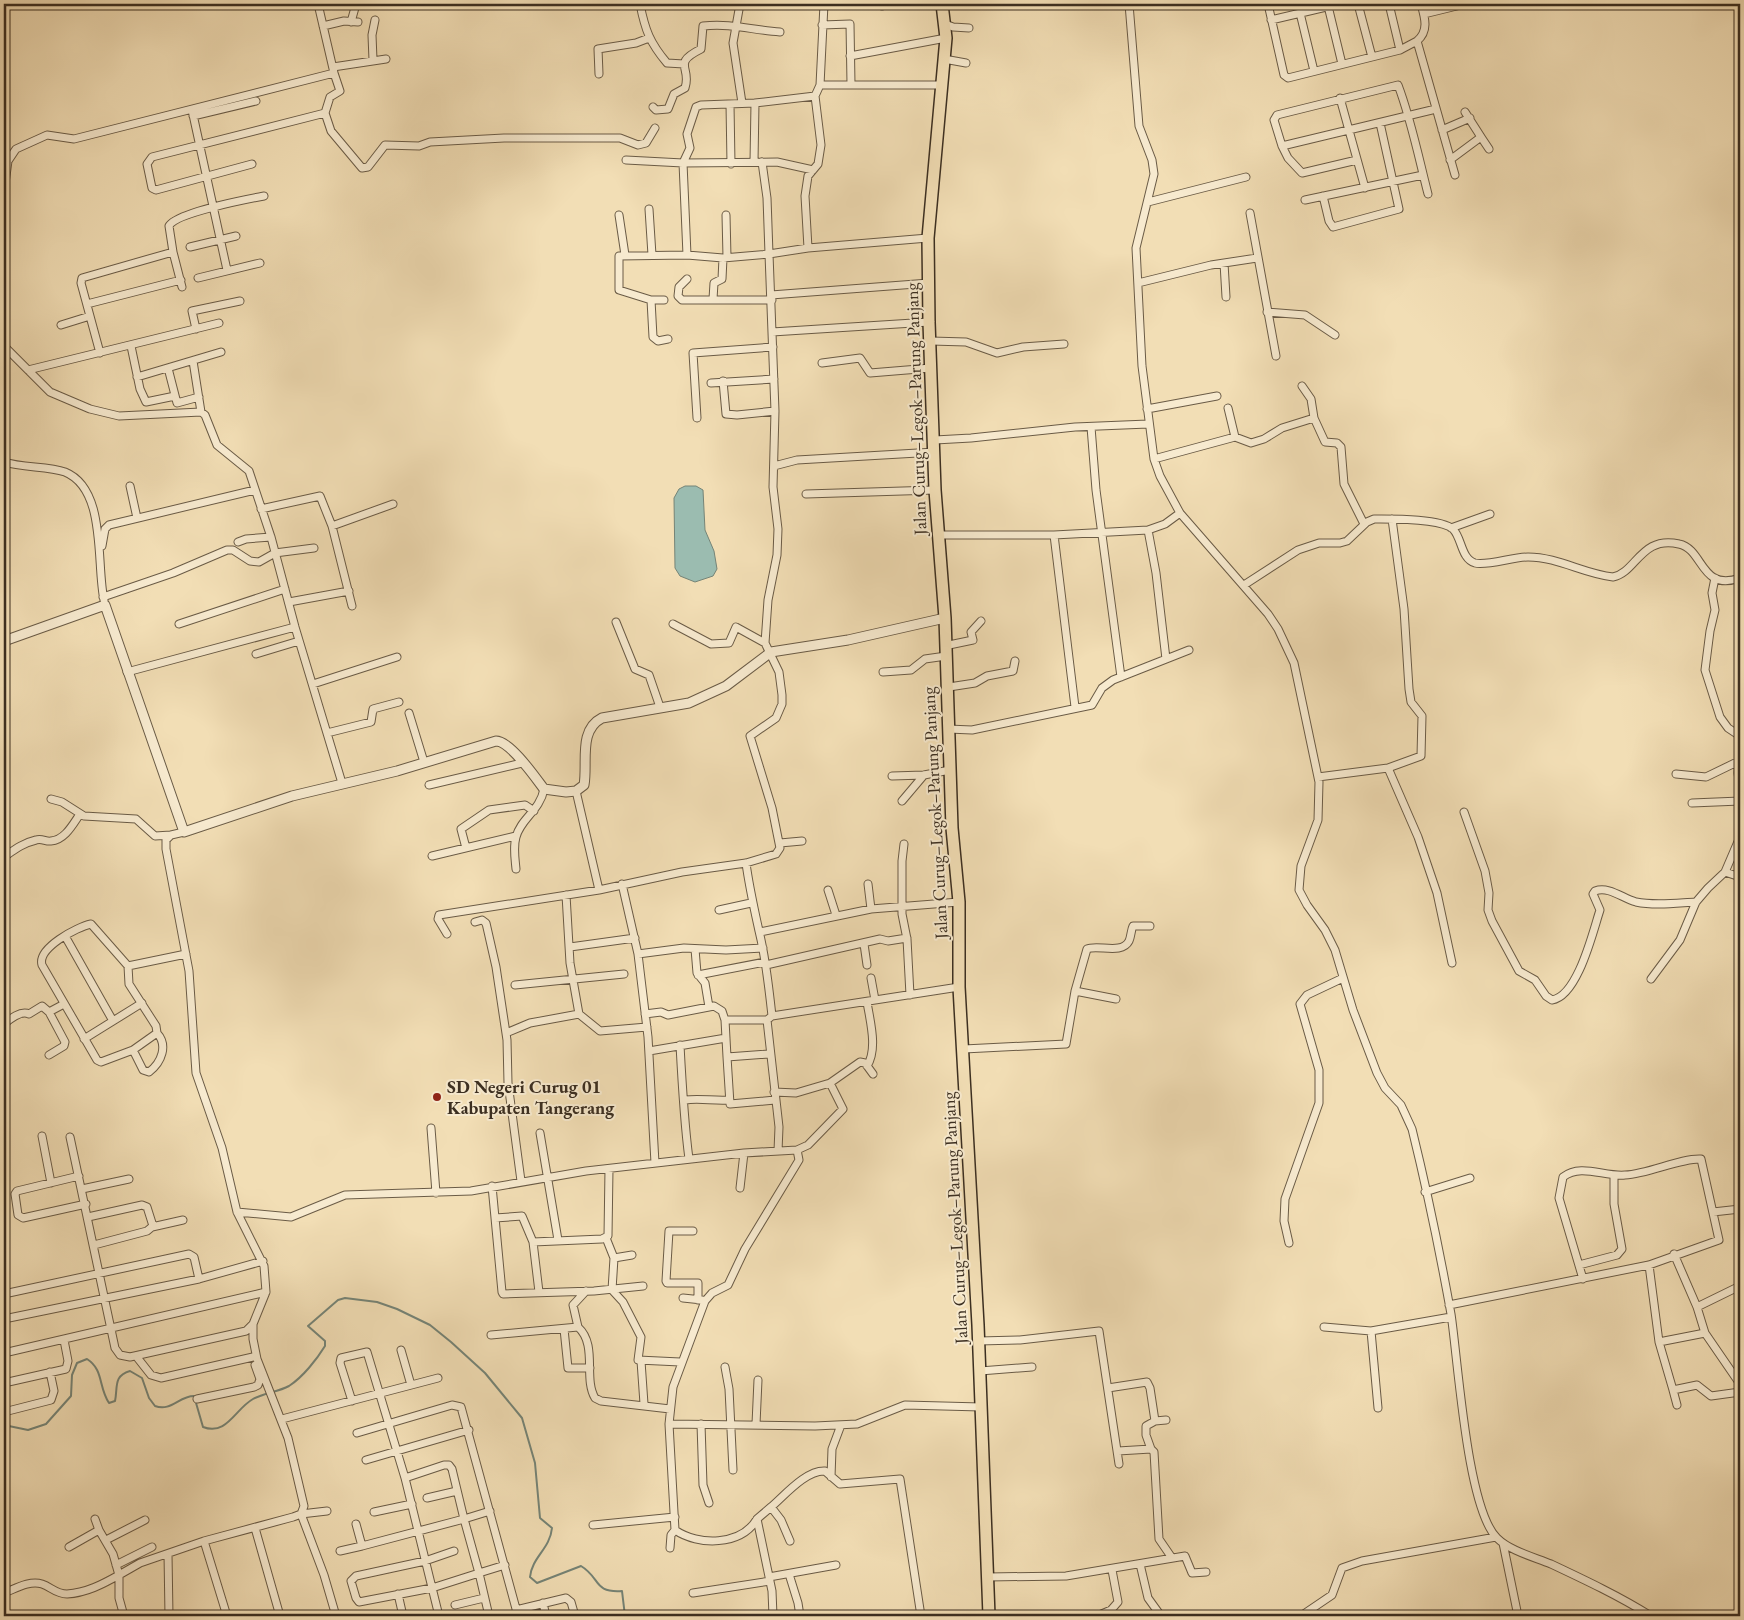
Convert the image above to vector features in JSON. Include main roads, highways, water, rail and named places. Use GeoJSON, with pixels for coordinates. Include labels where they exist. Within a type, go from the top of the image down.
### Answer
{"type":"FeatureCollection","features":[{"type":"Feature","properties":{"kind":"main road","name":"Jalan Curug–Legok–Parung Panjang"},"geometry":{"type":"LineString","coordinates":[[945,6],[946,38],[928,238],[929,322],[936,490],[945,618],[952,828],[959,902],[959,987],[979,1341],[989,1616]]}},
{"type":"Feature","properties":{"kind":"water"},"geometry":{"type":"Polygon","coordinates":[[[685,486],[696,486],[703,490],[705,530],[714,551],[717,569],[713,576],[695,582],[680,576],[675,568],[674,498],[679,489],[685,486]]]}},
{"type":"Feature","properties":{"kind":"waterway"},"geometry":{"type":"LineString","coordinates":[[4,1425],[28,1430],[46,1424],[71,1396],[72,1375],[77,1363],[87,1359],[99,1373],[103,1390],[109,1403],[115,1401],[119,1379],[130,1371],[142,1378],[149,1398],[155,1406],[166,1407],[184,1398],[194,1396],[203,1427],[218,1428],[225,1425],[253,1399],[289,1386],[304,1373],[325,1346],[325,1341],[308,1326],[338,1300],[345,1298],[377,1302],[397,1309],[430,1325],[485,1373],[522,1418],[535,1463],[540,1518],[552,1528],[548,1542],[534,1564],[530,1577],[537,1583],[581,1566],[606,1590],[622,1591],[625,1616]]}},
{"type":"Feature","properties":{"kind":"place","name":"SD Negeri Curug 01 Kabupaten Tangerang"},"geometry":{"type":"Point","coordinates":[437,1097]}}]}
